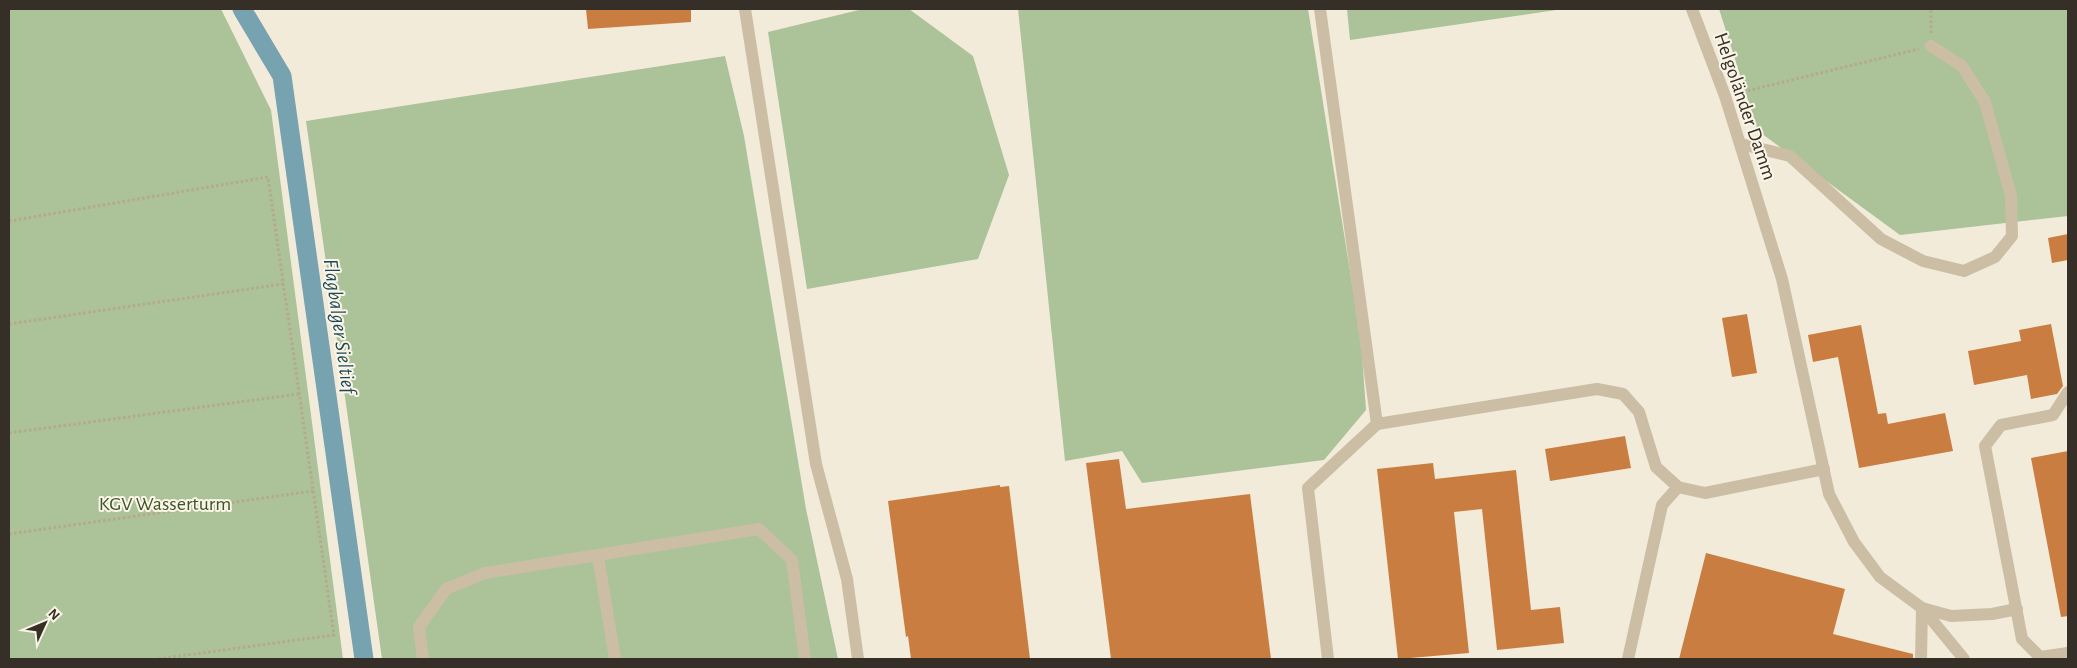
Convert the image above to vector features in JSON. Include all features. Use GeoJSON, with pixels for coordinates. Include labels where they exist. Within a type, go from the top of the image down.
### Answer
{"type":"FeatureCollection","features":[{"type":"Feature","properties":{"kind":"street"},"geometry":{"type":"LineString","coordinates":[[745,9],[816,464],[847,579],[858,659]]}},
{"type":"Feature","properties":{"kind":"street"},"geometry":{"type":"LineString","coordinates":[[1320,9],[1377,424]]}},
{"type":"Feature","properties":{"kind":"street","name":"Helgoländer Damm"},"geometry":{"type":"LineString","coordinates":[[1692,9],[1725,96],[1782,279],[1830,494],[1854,542],[1880,577],[1922,608]]}},
{"type":"Feature","properties":{"kind":"street"},"geometry":{"type":"LineString","coordinates":[[1741,144],[1790,156],[1881,239],[1923,261],[1964,271],[1995,257],[2012,236],[2011,196],[1985,102],[1962,66],[1932,46]]}},
{"type":"Feature","properties":{"kind":"street"},"geometry":{"type":"LineString","coordinates":[[1328,659],[1308,488],[1377,424],[1597,389],[1623,394],[1639,412],[1656,467],[1678,487],[1705,493],[1824,469]]}},
{"type":"Feature","properties":{"kind":"street"},"geometry":{"type":"LineString","coordinates":[[2068,392],[2053,415],[2001,425],[1985,446],[2022,639],[2040,657],[2068,652]]}},
{"type":"Feature","properties":{"kind":"street"},"geometry":{"type":"LineString","coordinates":[[1628,659],[1662,505],[1678,487]]}},
{"type":"Feature","properties":{"kind":"street"},"geometry":{"type":"LineString","coordinates":[[423,659],[419,627],[446,589],[485,573],[759,529],[792,560],[805,659]]}},
{"type":"Feature","properties":{"kind":"street"},"geometry":{"type":"LineString","coordinates":[[598,556],[615,659]]}},
{"type":"Feature","properties":{"kind":"street"},"geometry":{"type":"LineString","coordinates":[[1922,608],[1951,616],[1992,614],[2017,609]]}},
{"type":"Feature","properties":{"kind":"street"},"geometry":{"type":"LineString","coordinates":[[1921,659],[1922,608]]}},
{"type":"Feature","properties":{"kind":"street"},"geometry":{"type":"LineString","coordinates":[[1922,608],[1964,659]]}},
{"type":"Feature","properties":{"kind":"path"},"geometry":{"type":"LineString","coordinates":[[1725,96],[1932,46],[1932,9]]}},
{"type":"Feature","properties":{"kind":"path"},"geometry":{"type":"LineString","coordinates":[[9,221],[268,177],[334,635],[158,659]]}},
{"type":"Feature","properties":{"kind":"path"},"geometry":{"type":"LineString","coordinates":[[9,324],[283,284]]}},
{"type":"Feature","properties":{"kind":"path"},"geometry":{"type":"LineString","coordinates":[[9,434],[299,394]]}},
{"type":"Feature","properties":{"kind":"path"},"geometry":{"type":"LineString","coordinates":[[9,534],[313,491]]}},
{"type":"Feature","properties":{"kind":"green space","name":"KGV Wasserturm"},"geometry":{"type":"Polygon","coordinates":[[[9,9],[221,9],[271,110],[343,659],[9,659],[9,9]]]}},
{"type":"Feature","properties":{"kind":"green space"},"geometry":{"type":"Polygon","coordinates":[[[863,9],[909,9],[973,56],[1009,175],[978,259],[807,289],[768,32],[863,9]]]}},
{"type":"Feature","properties":{"kind":"green space"},"geometry":{"type":"Polygon","coordinates":[[[1018,9],[1308,9],[1361,340],[1366,410],[1324,460],[1142,483],[1122,451],[1065,461],[1018,9]]]}},
{"type":"Feature","properties":{"kind":"green space"},"geometry":{"type":"Polygon","coordinates":[[[1347,9],[1563,9],[1350,40],[1347,9]]]}},
{"type":"Feature","properties":{"kind":"green space"},"geometry":{"type":"Polygon","coordinates":[[[1719,9],[2068,9],[2068,216],[1900,235],[1758,131],[1719,9]]]}},
{"type":"Feature","properties":{"kind":"green space"},"geometry":{"type":"Polygon","coordinates":[[[725,56],[744,136],[806,509],[838,659],[382,659],[306,121],[725,56]]]}},
{"type":"Feature","properties":{"kind":"building"},"geometry":{"type":"Polygon","coordinates":[[[586,9],[691,9],[691,22],[588,29],[586,9]]]}},
{"type":"Feature","properties":{"kind":"building"},"geometry":{"type":"Polygon","coordinates":[[[2068,234],[2068,260],[2052,263],[2048,238],[2068,234]]]}},
{"type":"Feature","properties":{"kind":"building"},"geometry":{"type":"Polygon","coordinates":[[[1747,314],[1757,373],[1732,377],[1722,318],[1747,314]]]}},
{"type":"Feature","properties":{"kind":"building"},"geometry":{"type":"Polygon","coordinates":[[[2051,324],[2063,386],[2057,394],[2031,399],[2027,375],[1974,385],[1968,351],[2021,341],[2019,330],[2051,324]]]}},
{"type":"Feature","properties":{"kind":"building"},"geometry":{"type":"Polygon","coordinates":[[[1861,325],[1878,414],[1886,413],[1888,424],[1945,413],[1953,451],[1859,468],[1838,357],[1813,362],[1808,335],[1861,325]]]}},
{"type":"Feature","properties":{"kind":"building"},"geometry":{"type":"Polygon","coordinates":[[[1625,436],[1631,468],[1550,481],[1545,449],[1625,436]]]}},
{"type":"Feature","properties":{"kind":"building"},"geometry":{"type":"Polygon","coordinates":[[[2068,451],[2068,616],[2061,617],[2031,458],[2068,451]]]}},
{"type":"Feature","properties":{"kind":"building"},"geometry":{"type":"Polygon","coordinates":[[[1119,459],[1126,509],[1250,494],[1271,659],[1111,659],[1086,463],[1119,459]]]}},
{"type":"Feature","properties":{"kind":"building"},"geometry":{"type":"Polygon","coordinates":[[[1433,463],[1435,479],[1516,470],[1531,610],[1560,607],[1564,643],[1497,650],[1482,509],[1454,512],[1469,653],[1398,659],[1377,469],[1433,463]]]}},
{"type":"Feature","properties":{"kind":"building"},"geometry":{"type":"Polygon","coordinates":[[[1000,485],[1000,487],[1009,486],[1030,659],[911,659],[908,636],[906,637],[888,501],[1000,485]]]}},
{"type":"Feature","properties":{"kind":"building"},"geometry":{"type":"Polygon","coordinates":[[[1706,553],[1845,589],[1833,634],[1913,654],[1913,659],[1679,659],[1706,553]]]}},
{"type":"Feature","properties":{"kind":"waterway","name":"Flagbalger Sieltief"},"geometry":{"type":"LineString","coordinates":[[242,9],[282,76],[364,659]]}}]}
